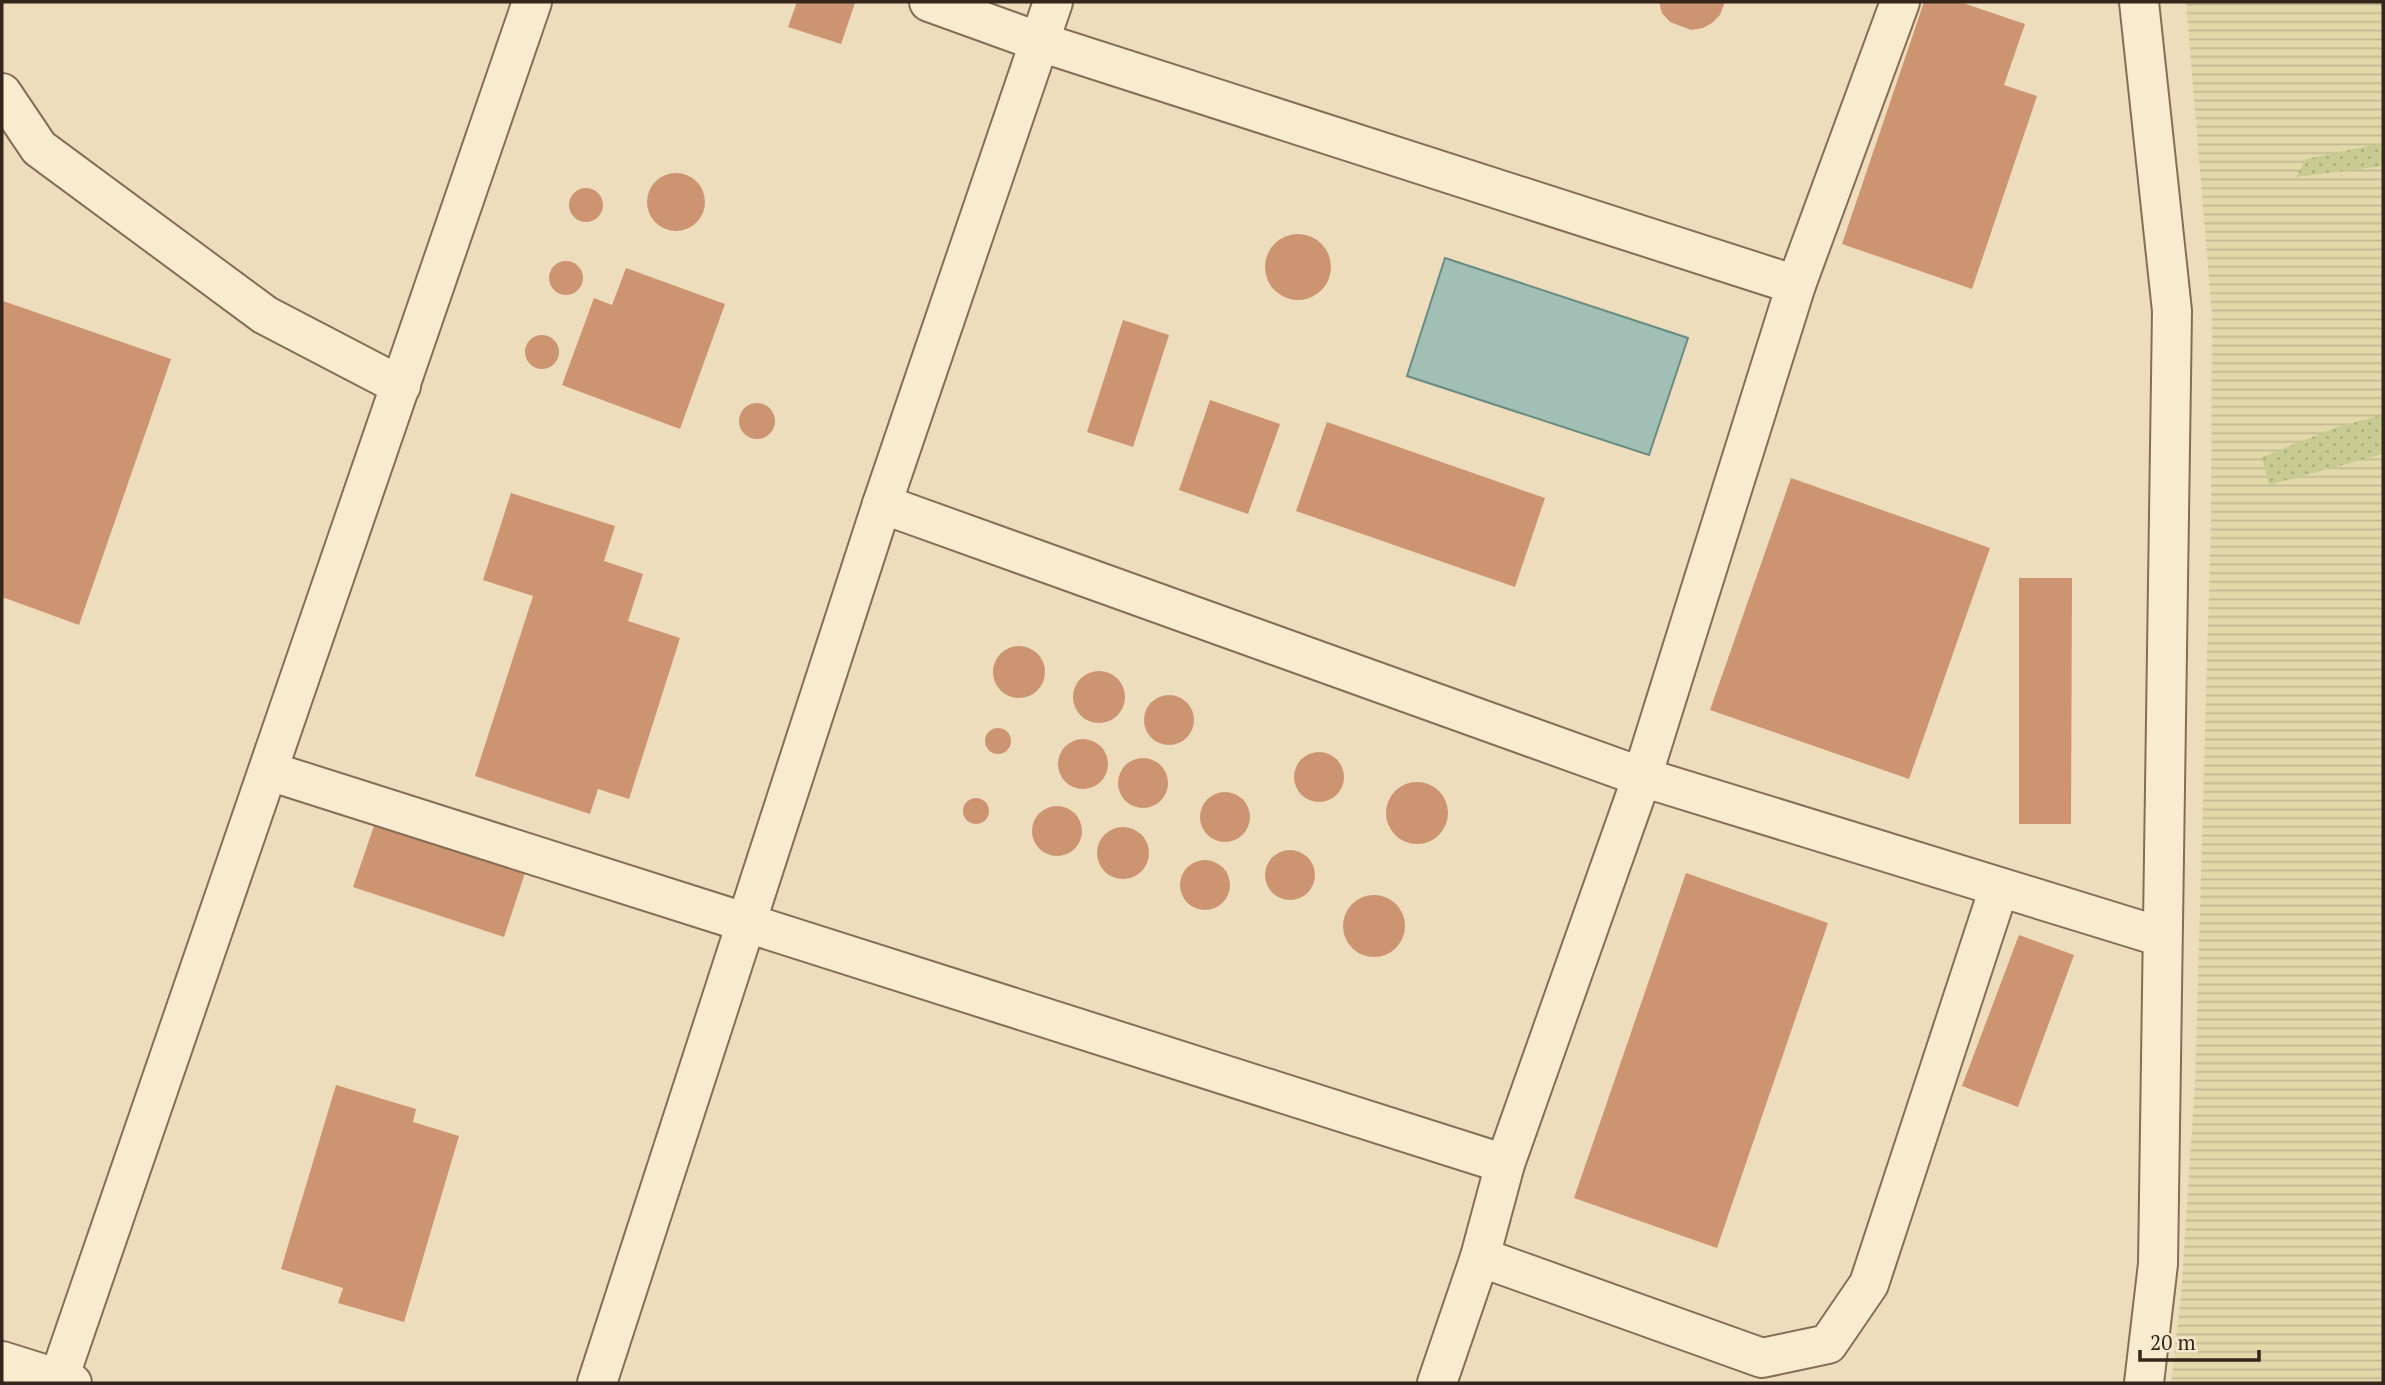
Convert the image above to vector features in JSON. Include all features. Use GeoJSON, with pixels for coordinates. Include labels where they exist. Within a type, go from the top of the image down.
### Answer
{"type":"FeatureCollection","features":[{"type":"Feature","properties":{"kind":"street"},"geometry":{"type":"LineString","coordinates":[[2,1361],[66,1381],[269,771],[532,2]]}},
{"type":"Feature","properties":{"kind":"street"},"geometry":{"type":"LineString","coordinates":[[929,2],[1040,42],[1796,285]]}},
{"type":"Feature","properties":{"kind":"street"},"geometry":{"type":"LineString","coordinates":[[597,1383],[882,503],[1053,2]]}},
{"type":"Feature","properties":{"kind":"street"},"geometry":{"type":"LineString","coordinates":[[1437,1383],[1480,1257],[1505,1164],[1642,777],[1796,285],[1900,2]]}},
{"type":"Feature","properties":{"kind":"street"},"geometry":{"type":"LineString","coordinates":[[2139,2],[2172,311],[2158,1264],[2144,1383]]}},
{"type":"Feature","properties":{"kind":"street"},"geometry":{"type":"LineString","coordinates":[[6,110],[39,148],[265,314],[401,386]]}},
{"type":"Feature","properties":{"kind":"street"},"geometry":{"type":"LineString","coordinates":[[882,503],[1642,777],[2162,937]]}},
{"type":"Feature","properties":{"kind":"street"},"geometry":{"type":"LineString","coordinates":[[269,771],[1505,1164]]}},
{"type":"Feature","properties":{"kind":"street"},"geometry":{"type":"LineString","coordinates":[[1480,1257],[1762,1358],[1828,1344],[1869,1284],[1999,888]]}},
{"type":"Feature","properties":{"kind":"shaded area"},"geometry":{"type":"Polygon","coordinates":[[[2186,2],[2383,2],[2383,1383],[2171,1383],[2181,1295],[2195,1084],[2211,520],[2212,315],[2186,2]]]}},
{"type":"Feature","properties":{"kind":"green space"},"geometry":{"type":"Polygon","coordinates":[[[2383,143],[2383,166],[2296,177],[2306,159],[2383,143]]]}},
{"type":"Feature","properties":{"kind":"green space"},"geometry":{"type":"Polygon","coordinates":[[[2383,415],[2383,454],[2269,485],[2262,457],[2340,426],[2383,415]]]}},
{"type":"Feature","properties":{"kind":"water"},"geometry":{"type":"Polygon","coordinates":[[[1445,258],[1688,338],[1649,455],[1407,376],[1445,258]]]}},
{"type":"Feature","properties":{"kind":"building"},"geometry":{"type":"Polygon","coordinates":[[[797,2],[855,3],[841,44],[788,27],[797,2]]]}},
{"type":"Feature","properties":{"kind":"building"},"geometry":{"type":"Polygon","coordinates":[[[1659,2],[1725,2],[1720,15],[1712,23],[1691,30],[1670,22],[1662,13],[1659,2]]]}},
{"type":"Feature","properties":{"kind":"building"},"geometry":{"type":"Polygon","coordinates":[[[1924,2],[1960,2],[2025,24],[2004,85],[2037,96],[1972,289],[1842,244],[1924,2]]]}},
{"type":"Feature","properties":{"kind":"building"},"geometry":{"type":"Polygon","coordinates":[[[670,173],[682,173],[692,177],[701,186],[705,208],[697,223],[682,231],[670,231],[660,227],[651,218],[647,208],[647,196],[651,186],[660,177],[670,173]]]}},
{"type":"Feature","properties":{"kind":"building"},"geometry":{"type":"Polygon","coordinates":[[[586,188],[598,193],[603,205],[598,217],[586,222],[574,217],[569,205],[574,193],[586,188]]]}},
{"type":"Feature","properties":{"kind":"building"},"geometry":{"type":"Polygon","coordinates":[[[1291,234],[1305,234],[1317,239],[1326,248],[1331,267],[1329,280],[1322,291],[1305,300],[1291,300],[1279,295],[1270,286],[1265,274],[1265,260],[1270,248],[1279,239],[1291,234]]]}},
{"type":"Feature","properties":{"kind":"building"},"geometry":{"type":"Polygon","coordinates":[[[566,261],[578,266],[583,278],[578,290],[566,295],[554,290],[549,278],[554,266],[566,261]]]}},
{"type":"Feature","properties":{"kind":"building"},"geometry":{"type":"Polygon","coordinates":[[[626,268],[725,304],[680,429],[562,385],[594,298],[612,305],[626,268]]]}},
{"type":"Feature","properties":{"kind":"building"},"geometry":{"type":"Polygon","coordinates":[[[3,301],[171,359],[79,625],[2,597],[3,301]]]}},
{"type":"Feature","properties":{"kind":"building"},"geometry":{"type":"Polygon","coordinates":[[[1123,320],[1169,335],[1133,447],[1087,432],[1123,320]]]}},
{"type":"Feature","properties":{"kind":"building"},"geometry":{"type":"Polygon","coordinates":[[[542,335],[554,340],[559,352],[554,364],[542,369],[530,364],[525,352],[530,340],[542,335]]]}},
{"type":"Feature","properties":{"kind":"building"},"geometry":{"type":"Polygon","coordinates":[[[1210,400],[1280,424],[1248,514],[1179,490],[1210,400]]]}},
{"type":"Feature","properties":{"kind":"building"},"geometry":{"type":"Polygon","coordinates":[[[757,403],[769,409],[775,421],[769,433],[757,439],[745,433],[739,421],[745,409],[757,403]]]}},
{"type":"Feature","properties":{"kind":"building"},"geometry":{"type":"Polygon","coordinates":[[[1327,422],[1545,498],[1515,587],[1296,511],[1327,422]]]}},
{"type":"Feature","properties":{"kind":"building"},"geometry":{"type":"Polygon","coordinates":[[[1791,478],[1990,548],[1909,779],[1710,710],[1791,478]]]}},
{"type":"Feature","properties":{"kind":"building"},"geometry":{"type":"Polygon","coordinates":[[[511,493],[615,526],[604,561],[643,574],[628,621],[680,638],[629,799],[598,789],[590,814],[475,776],[533,596],[483,580],[511,493]]]}},
{"type":"Feature","properties":{"kind":"building"},"geometry":{"type":"Polygon","coordinates":[[[2019,578],[2072,578],[2071,824],[2019,824],[2019,578]]]}},
{"type":"Feature","properties":{"kind":"building"},"geometry":{"type":"Polygon","coordinates":[[[1019,646],[1029,648],[1037,654],[1043,662],[1043,682],[1037,690],[1029,696],[1019,698],[1009,696],[1001,690],[995,682],[993,672],[995,662],[1001,654],[1009,648],[1019,646]]]}},
{"type":"Feature","properties":{"kind":"building"},"geometry":{"type":"Polygon","coordinates":[[[1099,671],[1109,673],[1117,679],[1123,687],[1123,707],[1117,715],[1109,721],[1099,723],[1089,721],[1081,715],[1075,707],[1073,697],[1075,687],[1081,679],[1089,673],[1099,671]]]}},
{"type":"Feature","properties":{"kind":"building"},"geometry":{"type":"Polygon","coordinates":[[[1159,696],[1179,696],[1193,710],[1193,730],[1179,744],[1159,744],[1145,730],[1145,710],[1159,696]]]}},
{"type":"Feature","properties":{"kind":"building"},"geometry":{"type":"Polygon","coordinates":[[[998,728],[1007,732],[1011,741],[1007,750],[998,754],[989,750],[985,741],[989,732],[998,728]]]}},
{"type":"Feature","properties":{"kind":"building"},"geometry":{"type":"Polygon","coordinates":[[[1073,740],[1093,740],[1107,754],[1107,774],[1093,788],[1073,788],[1059,774],[1059,754],[1073,740]]]}},
{"type":"Feature","properties":{"kind":"building"},"geometry":{"type":"Polygon","coordinates":[[[1309,753],[1329,753],[1343,767],[1343,787],[1329,801],[1309,801],[1295,787],[1295,767],[1309,753]]]}},
{"type":"Feature","properties":{"kind":"building"},"geometry":{"type":"Polygon","coordinates":[[[1143,758],[1161,765],[1168,783],[1161,801],[1143,808],[1125,801],[1118,783],[1125,765],[1143,758]]]}},
{"type":"Feature","properties":{"kind":"building"},"geometry":{"type":"Polygon","coordinates":[[[1417,782],[1429,784],[1439,791],[1446,801],[1446,825],[1439,835],[1429,842],[1417,844],[1405,842],[1395,835],[1388,825],[1386,813],[1388,801],[1395,791],[1405,784],[1417,782]]]}},
{"type":"Feature","properties":{"kind":"building"},"geometry":{"type":"Polygon","coordinates":[[[1215,793],[1235,793],[1249,807],[1249,827],[1235,841],[1215,841],[1201,827],[1201,807],[1215,793]]]}},
{"type":"Feature","properties":{"kind":"building"},"geometry":{"type":"Polygon","coordinates":[[[976,798],[985,802],[989,811],[985,820],[976,824],[967,820],[963,811],[967,802],[976,798]]]}},
{"type":"Feature","properties":{"kind":"building"},"geometry":{"type":"Polygon","coordinates":[[[1047,807],[1067,807],[1081,821],[1081,841],[1067,855],[1047,855],[1033,841],[1033,821],[1047,807]]]}},
{"type":"Feature","properties":{"kind":"building"},"geometry":{"type":"Polygon","coordinates":[[[375,823],[525,873],[504,937],[353,887],[375,823]]]}},
{"type":"Feature","properties":{"kind":"building"},"geometry":{"type":"Polygon","coordinates":[[[1123,827],[1133,829],[1141,835],[1147,843],[1147,863],[1141,871],[1133,877],[1123,879],[1113,877],[1105,871],[1099,863],[1097,853],[1099,843],[1105,835],[1113,829],[1123,827]]]}},
{"type":"Feature","properties":{"kind":"building"},"geometry":{"type":"Polygon","coordinates":[[[1280,851],[1300,851],[1314,865],[1314,885],[1300,899],[1280,899],[1266,885],[1266,865],[1280,851]]]}},
{"type":"Feature","properties":{"kind":"building"},"geometry":{"type":"Polygon","coordinates":[[[1195,861],[1215,861],[1229,875],[1229,895],[1215,909],[1195,909],[1181,895],[1181,875],[1195,861]]]}},
{"type":"Feature","properties":{"kind":"building"},"geometry":{"type":"Polygon","coordinates":[[[1686,873],[1828,923],[1717,1248],[1574,1198],[1686,873]]]}},
{"type":"Feature","properties":{"kind":"building"},"geometry":{"type":"Polygon","coordinates":[[[1374,895],[1386,897],[1396,904],[1403,914],[1403,938],[1396,948],[1386,955],[1374,957],[1362,955],[1352,948],[1345,938],[1343,926],[1345,914],[1352,904],[1362,897],[1374,895]]]}},
{"type":"Feature","properties":{"kind":"building"},"geometry":{"type":"Polygon","coordinates":[[[2019,935],[2074,955],[2018,1107],[1962,1086],[2019,935]]]}},
{"type":"Feature","properties":{"kind":"building"},"geometry":{"type":"Polygon","coordinates":[[[336,1085],[416,1109],[413,1122],[459,1136],[404,1322],[338,1303],[343,1288],[281,1269],[336,1085]]]}}]}
